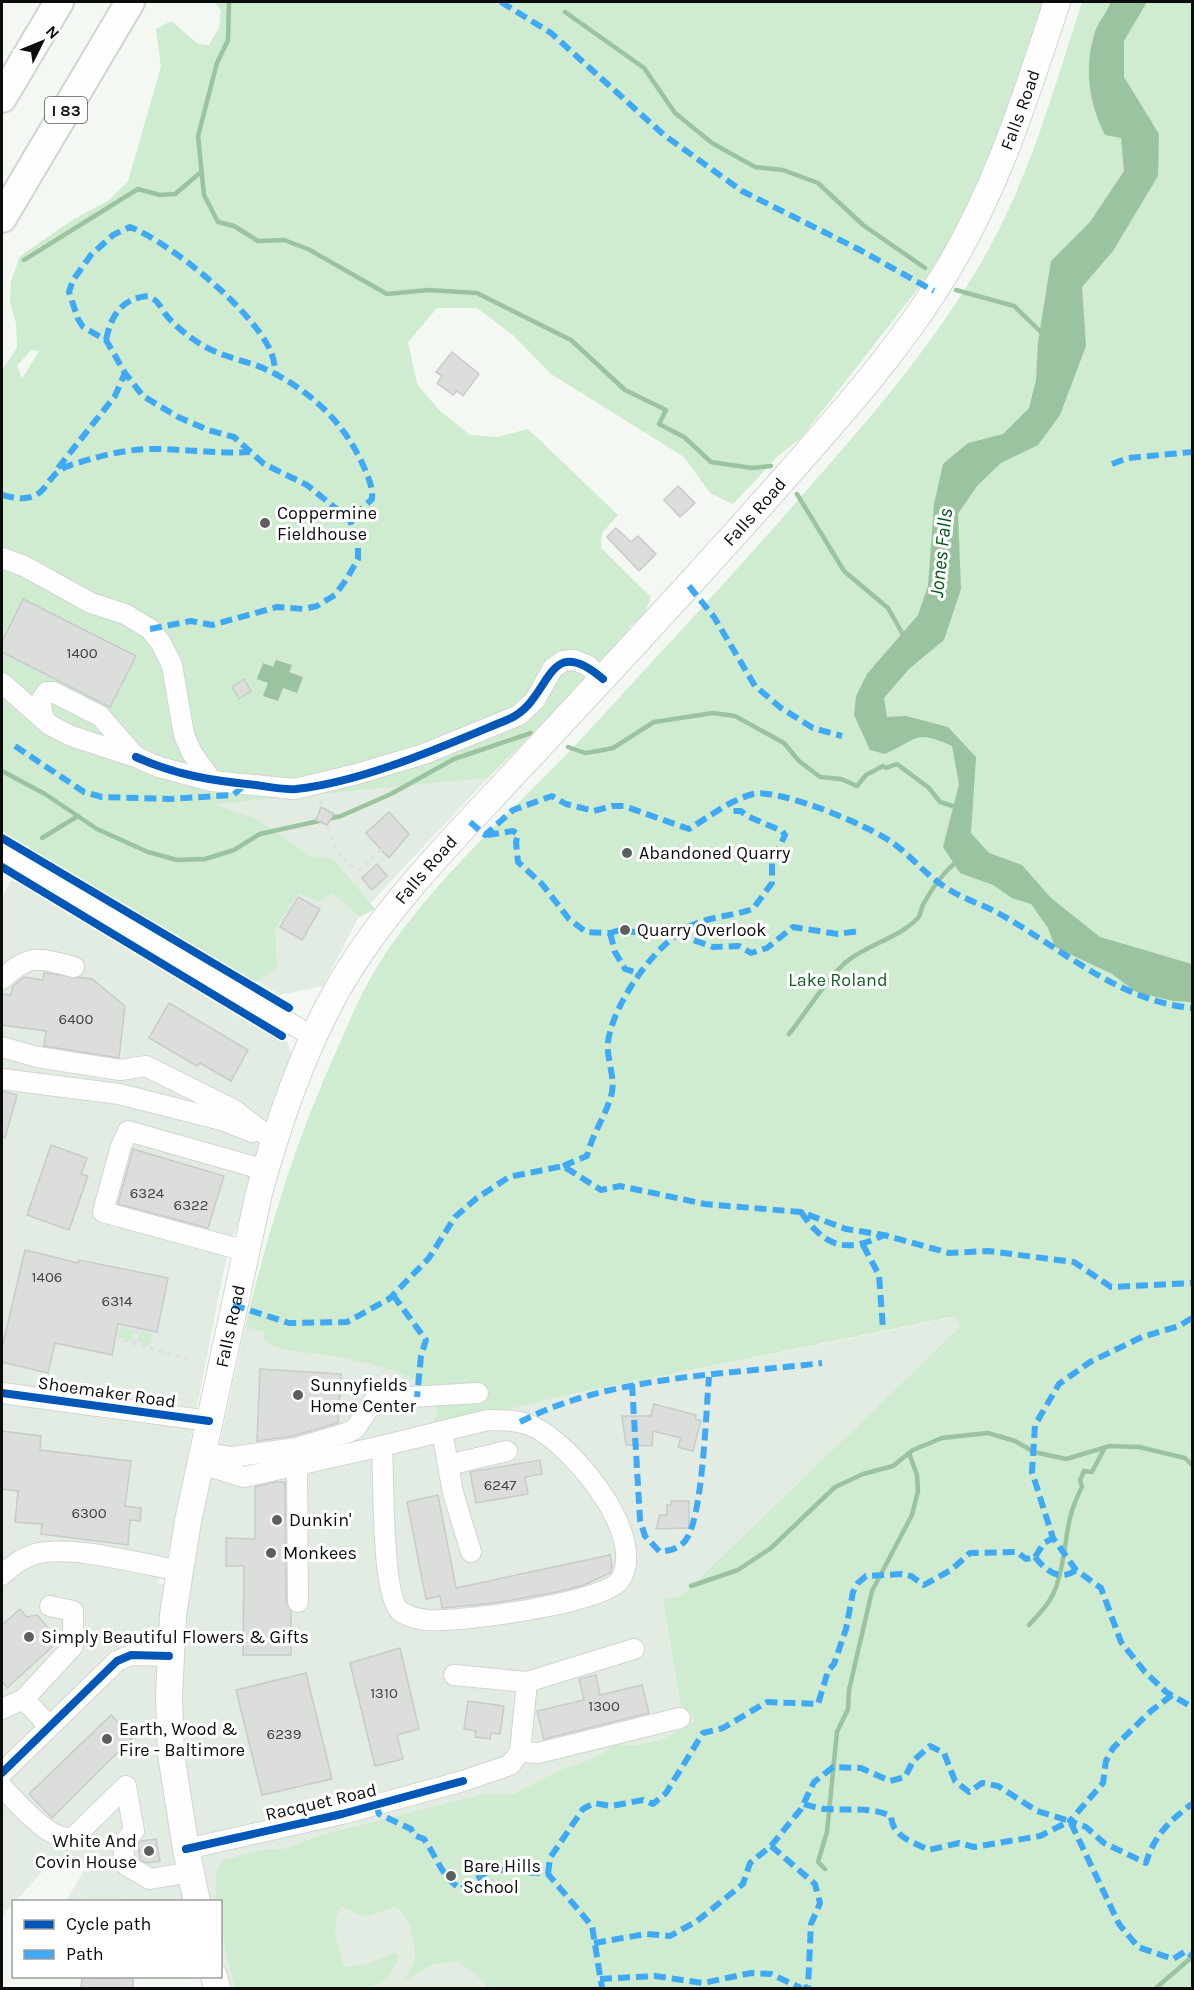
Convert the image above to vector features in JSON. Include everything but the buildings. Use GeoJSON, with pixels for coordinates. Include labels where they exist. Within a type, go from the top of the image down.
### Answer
{"type":"FeatureCollection","features":[{"type":"Feature","properties":{"kind":"highway"},"geometry":{"type":"LineString","coordinates":[[2,98],[59,2]]}},
{"type":"Feature","properties":{"kind":"highway","name":"I 83"},"geometry":{"type":"LineString","coordinates":[[2,218],[130,2]]}},
{"type":"Feature","properties":{"kind":"main road","name":"Falls Road"},"geometry":{"type":"LineString","coordinates":[[197,1900],[171,1754],[169,1656],[179,1571],[209,1421],[265,1170],[274,1141],[315,1038],[347,974],[395,906],[436,858],[603,679],[821,437],[873,375],[934,291],[970,232],[992,186],[1057,2]]}},
{"type":"Feature","properties":{"kind":"street"},"geometry":{"type":"LineString","coordinates":[[2,558],[24,566],[91,603],[125,614],[150,629],[172,665],[184,735],[192,753],[212,781]]}},
{"type":"Feature","properties":{"kind":"street"},"geometry":{"type":"LineString","coordinates":[[2,684],[44,720],[71,736],[159,767],[212,781],[295,789],[321,784],[424,754],[519,715],[535,700],[553,668],[563,661],[574,660],[587,665],[603,679]]}},
{"type":"Feature","properties":{"kind":"street"},"geometry":{"type":"LineString","coordinates":[[44,720],[40,702],[47,692],[75,701],[100,716],[136,757]]}},
{"type":"Feature","properties":{"kind":"street"},"geometry":{"type":"LineString","coordinates":[[2,853],[315,1038]]}},
{"type":"Feature","properties":{"kind":"street"},"geometry":{"type":"LineString","coordinates":[[2,979],[16,966],[37,958],[74,967]]}},
{"type":"Feature","properties":{"kind":"street"},"geometry":{"type":"LineString","coordinates":[[2,1047],[37,1057],[120,1070],[146,1066],[234,1110],[274,1141]]}},
{"type":"Feature","properties":{"kind":"street"},"geometry":{"type":"LineString","coordinates":[[2,1079],[120,1094],[222,1120],[274,1141]]}},
{"type":"Feature","properties":{"kind":"street"},"geometry":{"type":"LineString","coordinates":[[246,1251],[102,1212],[121,1146],[128,1131],[265,1170]]}},
{"type":"Feature","properties":{"kind":"street","name":"Shoemaker Road"},"geometry":{"type":"LineString","coordinates":[[2,1393],[209,1421]]}},
{"type":"Feature","properties":{"kind":"street"},"geometry":{"type":"LineString","coordinates":[[202,1458],[231,1457],[296,1448],[346,1433],[355,1429],[375,1399],[478,1393]]}},
{"type":"Feature","properties":{"kind":"street"},"geometry":{"type":"LineString","coordinates":[[202,1458],[244,1477],[488,1420],[504,1420],[528,1425],[554,1440],[600,1489],[618,1521],[627,1566],[619,1582],[610,1589],[582,1598],[486,1618],[425,1620],[400,1611],[392,1597],[388,1573],[382,1446]]}},
{"type":"Feature","properties":{"kind":"street"},"geometry":{"type":"LineString","coordinates":[[442,1431],[453,1493],[471,1552]]}},
{"type":"Feature","properties":{"kind":"street"},"geometry":{"type":"LineString","coordinates":[[448,1466],[507,1451]]}},
{"type":"Feature","properties":{"kind":"street"},"geometry":{"type":"LineString","coordinates":[[297,1466],[298,1602]]}},
{"type":"Feature","properties":{"kind":"street"},"geometry":{"type":"LineString","coordinates":[[2,1575],[18,1562],[44,1552],[75,1553],[179,1571]]}},
{"type":"Feature","properties":{"kind":"street"},"geometry":{"type":"LineString","coordinates":[[2,1709],[24,1700],[73,1646],[73,1611],[50,1606]]}},
{"type":"Feature","properties":{"kind":"street"},"geometry":{"type":"LineString","coordinates":[[454,1675],[527,1682],[634,1649]]}},
{"type":"Feature","properties":{"kind":"street"},"geometry":{"type":"LineString","coordinates":[[2,1773],[117,1661],[131,1655],[169,1656]]}},
{"type":"Feature","properties":{"kind":"street"},"geometry":{"type":"LineString","coordinates":[[527,1682],[520,1752],[538,1753],[680,1718]]}},
{"type":"Feature","properties":{"kind":"street"},"geometry":{"type":"LineString","coordinates":[[24,1700],[49,1726]]}},
{"type":"Feature","properties":{"kind":"street","name":"Racquet Road"},"geometry":{"type":"LineString","coordinates":[[2,1787],[34,1819],[57,1837],[68,1839],[74,1837],[126,1786],[134,1831],[125,1839],[122,1849],[126,1865],[150,1879],[188,1860],[463,1781],[510,1765],[520,1752]]}},
{"type":"Feature","properties":{"kind":"path"},"geometry":{"type":"LineString","coordinates":[[323,812],[340,855],[348,866],[359,870],[382,849]]}},
{"type":"Feature","properties":{"kind":"path"},"geometry":{"type":"LineString","coordinates":[[134,1344],[138,1328]]}},
{"type":"Feature","properties":{"kind":"path"},"geometry":{"type":"LineString","coordinates":[[115,1338],[191,1360]]}},
{"type":"Feature","properties":{"kind":"shaded area"},"geometry":{"type":"Polygon","coordinates":[[[488,778],[361,913],[323,986],[280,995],[142,911],[203,804],[488,778]]]}},
{"type":"Feature","properties":{"kind":"shaded area"},"geometry":{"type":"Polygon","coordinates":[[[13,877],[286,1040],[294,1058],[261,1146],[225,1265],[168,1555],[158,1584],[175,1584],[201,1468],[215,1467],[245,1327],[559,1397],[975,1313],[681,1596],[663,1600],[682,1714],[693,1713],[721,1988],[219,1988],[219,1978],[222,1978],[222,1900],[67,1899],[88,1864],[52,1861],[17,1900],[12,1900],[12,1905],[2,1916],[2,897],[13,877]]]}},
{"type":"Feature","properties":{"kind":"green space"},"geometry":{"type":"Polygon","coordinates":[[[214,2],[1044,2],[1001,137],[942,258],[801,438],[778,456],[733,504],[710,493],[684,457],[551,374],[513,335],[477,308],[437,308],[408,342],[417,384],[439,410],[470,435],[498,437],[528,429],[618,515],[602,533],[601,548],[651,597],[644,615],[629,627],[634,632],[488,778],[214,804],[258,820],[310,856],[333,859],[375,909],[360,917],[333,893],[318,902],[298,893],[275,929],[277,968],[254,983],[2,832],[2,370],[17,348],[16,323],[10,302],[11,281],[20,256],[74,219],[108,201],[128,181],[161,67],[156,29],[171,21],[198,44],[209,45],[219,28],[221,10],[214,2]],[[31,350],[17,366],[22,379],[39,351],[31,350]]]}},
{"type":"Feature","properties":{"kind":"green space","name":"Lake Roland"},"geometry":{"type":"Polygon","coordinates":[[[1082,2],[1192,2],[1192,1988],[487,1988],[484,1982],[458,1961],[430,1965],[403,1982],[413,1965],[415,1950],[409,1924],[401,1911],[395,1907],[365,1917],[341,1906],[335,1929],[344,1967],[369,1964],[392,1953],[398,1954],[393,1970],[381,1982],[371,1988],[235,1988],[222,1934],[222,1900],[217,1900],[216,1890],[216,1874],[224,1860],[266,1849],[284,1849],[322,1835],[483,1794],[514,1794],[560,1770],[595,1758],[615,1745],[639,1745],[662,1740],[694,1722],[693,1713],[682,1714],[663,1599],[681,1596],[959,1328],[959,1323],[952,1317],[558,1397],[435,1427],[437,1400],[430,1390],[417,1381],[401,1373],[361,1362],[280,1348],[263,1340],[265,1332],[245,1327],[273,1222],[307,1122],[354,1010],[377,967],[423,904],[475,846],[585,735],[752,553],[907,372],[953,308],[993,241],[1020,183],[1043,123],[1082,2]]]}},
{"type":"Feature","properties":{"kind":"green space"},"geometry":{"type":"Polygon","coordinates":[[[120,1327],[135,1330],[132,1341],[118,1337],[120,1327]]]}},
{"type":"Feature","properties":{"kind":"green space"},"geometry":{"type":"Polygon","coordinates":[[[140,1331],[152,1334],[150,1346],[137,1342],[140,1331]]]}},
{"type":"Feature","properties":{"kind":"water","name":"Jones Falls"},"geometry":{"type":"Polygon","coordinates":[[[1111,2],[1147,2],[1124,41],[1124,77],[1159,134],[1158,176],[1113,251],[1082,287],[1086,346],[1060,415],[1038,445],[1001,463],[977,486],[958,514],[961,589],[944,640],[909,669],[884,698],[887,717],[906,716],[948,727],[976,757],[971,833],[989,853],[1022,865],[1051,898],[1100,937],[1192,964],[1192,1002],[1173,1001],[1136,992],[1112,974],[1055,947],[1048,928],[1031,904],[1012,898],[993,885],[960,873],[943,847],[959,784],[952,746],[923,737],[916,738],[885,754],[870,750],[854,715],[856,696],[867,674],[918,615],[928,586],[934,504],[943,464],[968,443],[1003,434],[1029,408],[1036,380],[1038,342],[1051,261],[1090,222],[1124,171],[1121,138],[1105,135],[1095,111],[1089,73],[1094,35],[1111,2]]]}},
{"type":"Feature","properties":{"kind":"water"},"geometry":{"type":"Polygon","coordinates":[[[276,660],[292,665],[289,672],[303,677],[297,693],[283,688],[278,701],[263,696],[268,683],[257,679],[263,663],[273,667],[276,660]]]}},
{"type":"Feature","properties":{"kind":"waterway"},"geometry":{"type":"LineString","coordinates":[[229,2],[228,40],[217,63],[198,136],[204,195],[218,222],[234,226],[258,241],[284,240],[308,249],[387,294],[428,290],[477,293],[571,340],[625,390],[666,410],[659,424],[684,437],[711,462],[752,468],[771,466]]}},
{"type":"Feature","properties":{"kind":"waterway"},"geometry":{"type":"LineString","coordinates":[[565,12],[644,68],[675,113],[712,143],[755,167],[783,170],[818,183],[863,225],[925,268]]}},
{"type":"Feature","properties":{"kind":"waterway"},"geometry":{"type":"LineString","coordinates":[[24,260],[138,189],[160,195],[175,194],[200,173]]}},
{"type":"Feature","properties":{"kind":"waterway"},"geometry":{"type":"LineString","coordinates":[[956,290],[1014,306],[1044,335]]}},
{"type":"Feature","properties":{"kind":"waterway"},"geometry":{"type":"LineString","coordinates":[[797,494],[844,571],[888,608],[905,638]]}},
{"type":"Feature","properties":{"kind":"waterway"},"geometry":{"type":"LineString","coordinates":[[568,747],[585,753],[598,751],[613,748],[654,722],[713,713],[735,716],[784,743],[799,761],[820,777],[841,779],[857,786],[866,775],[883,766],[886,768],[897,764],[929,788],[940,802],[959,808]]}},
{"type":"Feature","properties":{"kind":"waterway"},"geometry":{"type":"LineString","coordinates":[[2,771],[45,794],[97,829],[148,852],[177,860],[205,859],[234,850],[260,834],[341,816],[391,794],[454,759],[531,733]]}},
{"type":"Feature","properties":{"kind":"waterway"},"geometry":{"type":"LineString","coordinates":[[42,838],[78,816]]}},
{"type":"Feature","properties":{"kind":"waterway"},"geometry":{"type":"LineString","coordinates":[[789,1034],[824,986],[846,962],[864,950],[901,932],[917,919],[935,885],[959,860]]}},
{"type":"Feature","properties":{"kind":"waterway"},"geometry":{"type":"LineString","coordinates":[[691,1586],[738,1570],[771,1548],[835,1487],[863,1474],[893,1466],[913,1450],[942,1438],[988,1433],[1015,1441],[1034,1452],[1066,1459],[1110,1446],[1139,1447],[1185,1458],[1192,1465]]}},
{"type":"Feature","properties":{"kind":"waterway"},"geometry":{"type":"LineString","coordinates":[[1029,1625],[1045,1607],[1054,1592],[1063,1561],[1071,1513],[1082,1487],[1080,1480],[1084,1471],[1092,1472],[1104,1449]]}},
{"type":"Feature","properties":{"kind":"waterway"},"geometry":{"type":"LineString","coordinates":[[825,1869],[818,1862],[827,1832],[837,1732],[848,1709],[849,1690],[872,1591],[912,1515],[918,1491],[917,1475],[909,1453]]}},
{"type":"Feature","properties":{"kind":"waterway"},"geometry":{"type":"LineString","coordinates":[[1156,1988],[1192,1957]]}},
{"type":"Feature","properties":{"kind":"marked path"},"geometry":{"type":"LineString","coordinates":[[501,2],[551,33],[664,135],[742,191],[858,249],[934,291]]}},
{"type":"Feature","properties":{"kind":"marked path"},"geometry":{"type":"LineString","coordinates":[[150,629],[191,621],[212,625],[277,607],[304,609],[317,606],[335,595],[346,580],[358,559],[358,546],[350,520],[307,485],[264,464],[234,437],[208,430],[178,417],[143,396],[125,373],[106,340],[83,327],[78,319],[69,292],[73,280],[91,255],[113,235],[130,227],[167,247],[229,298],[261,335],[272,355],[276,375]]}},
{"type":"Feature","properties":{"kind":"marked path"},"geometry":{"type":"LineString","coordinates":[[106,340],[114,316],[124,304],[139,297],[149,296],[158,303],[177,326],[202,345],[263,368],[309,396],[322,407],[345,434],[355,449],[370,482],[372,499],[350,520]]}},
{"type":"Feature","properties":{"kind":"marked path"},"geometry":{"type":"LineString","coordinates":[[58,468],[115,396],[125,373]]}},
{"type":"Feature","properties":{"kind":"marked path"},"geometry":{"type":"LineString","coordinates":[[2,495],[18,498],[30,497],[44,489],[61,469],[121,452],[142,449],[250,452]]}},
{"type":"Feature","properties":{"kind":"marked path"},"geometry":{"type":"LineString","coordinates":[[1112,464],[1128,458],[1192,452]]}},
{"type":"Feature","properties":{"kind":"marked path"},"geometry":{"type":"LineString","coordinates":[[689,586],[714,617],[755,686],[781,708],[813,728],[842,736]]}},
{"type":"Feature","properties":{"kind":"marked path"},"geometry":{"type":"LineString","coordinates":[[15,746],[84,792],[102,797],[170,799],[233,795],[246,784]]}},
{"type":"Feature","properties":{"kind":"marked path"},"geometry":{"type":"LineString","coordinates":[[470,822],[485,835],[513,810],[552,796],[566,804],[594,811],[612,806],[624,806],[689,829],[728,805],[753,794],[766,794],[803,802],[845,818],[881,836],[900,848],[945,887],[998,913],[1115,984],[1139,995],[1192,1008]]}},
{"type":"Feature","properties":{"kind":"marked path"},"geometry":{"type":"LineString","coordinates":[[563,1166],[587,1156],[607,1108],[613,1086],[608,1042],[619,1008],[641,972],[670,940],[685,929],[706,920],[753,909],[772,883],[772,862],[785,835],[782,831],[747,816],[741,811],[733,811],[730,804]]}},
{"type":"Feature","properties":{"kind":"marked path"},"geometry":{"type":"LineString","coordinates":[[487,835],[513,831],[518,834],[516,842],[518,862],[542,884],[569,919],[586,932],[610,933],[620,930],[634,932],[657,927],[713,947],[739,946],[751,953],[767,948],[793,927],[838,934],[859,931]]}},
{"type":"Feature","properties":{"kind":"marked path"},"geometry":{"type":"LineString","coordinates":[[610,933],[615,952],[625,969],[641,974]]}},
{"type":"Feature","properties":{"kind":"marked path"},"geometry":{"type":"LineString","coordinates":[[233,1305],[289,1323],[347,1322],[389,1299],[429,1258],[455,1217],[477,1198],[509,1177],[563,1166],[601,1190],[620,1186],[705,1204],[801,1212],[846,1229],[884,1235],[949,1253],[988,1251],[1074,1262],[1111,1287],[1192,1283]]}},
{"type":"Feature","properties":{"kind":"marked path"},"geometry":{"type":"LineString","coordinates":[[801,1212],[819,1233],[837,1244],[858,1244],[884,1235]]}},
{"type":"Feature","properties":{"kind":"marked path"},"geometry":{"type":"LineString","coordinates":[[863,1245],[879,1275],[883,1329]]}},
{"type":"Feature","properties":{"kind":"marked path"},"geometry":{"type":"LineString","coordinates":[[393,1295],[426,1340],[421,1356],[417,1397]]}},
{"type":"Feature","properties":{"kind":"marked path"},"geometry":{"type":"LineString","coordinates":[[1192,1318],[1179,1326],[1142,1337],[1090,1362],[1059,1384],[1035,1425],[1032,1472],[1053,1538],[1076,1570],[1101,1588],[1121,1642],[1145,1672],[1166,1692],[1192,1707]]}},
{"type":"Feature","properties":{"kind":"marked path"},"geometry":{"type":"LineString","coordinates":[[520,1422],[554,1407],[628,1386],[822,1363]]}},
{"type":"Feature","properties":{"kind":"marked path"},"geometry":{"type":"LineString","coordinates":[[632,1384],[640,1520],[645,1536],[660,1552],[680,1546],[691,1529],[700,1488],[709,1377]]}},
{"type":"Feature","properties":{"kind":"marked path"},"geometry":{"type":"LineString","coordinates":[[1035,1557],[1044,1543],[1053,1538]]}},
{"type":"Feature","properties":{"kind":"marked path"},"geometry":{"type":"LineString","coordinates":[[548,1874],[550,1858],[583,1809],[594,1803],[611,1806],[643,1800],[653,1804],[666,1793],[703,1733],[723,1728],[767,1702],[818,1704],[828,1671],[834,1664],[846,1629],[853,1592],[866,1576],[902,1574],[911,1576],[924,1585],[951,1570],[970,1553],[1017,1552],[1026,1559],[1035,1557]]}},
{"type":"Feature","properties":{"kind":"marked path"},"geometry":{"type":"LineString","coordinates":[[1035,1557],[1044,1567],[1059,1575],[1076,1570]]}},
{"type":"Feature","properties":{"kind":"marked path"},"geometry":{"type":"LineString","coordinates":[[1172,1695],[1151,1711],[1113,1748],[1106,1761],[1103,1783],[1070,1821],[1086,1827],[1104,1843],[1146,1863],[1153,1845],[1163,1830],[1192,1804]]}},
{"type":"Feature","properties":{"kind":"marked path"},"geometry":{"type":"LineString","coordinates":[[594,1943],[646,1934],[670,1936],[697,1921],[743,1884],[750,1863],[771,1846],[801,1809],[814,1782],[833,1767],[861,1768],[890,1781],[905,1777],[913,1761],[930,1746],[944,1753],[955,1781],[969,1792],[982,1783],[998,1786],[1037,1811],[1070,1821],[1119,1924],[1138,1947],[1173,1959],[1186,1951],[1192,1956]]}},
{"type":"Feature","properties":{"kind":"marked path"},"geometry":{"type":"LineString","coordinates":[[804,1804],[825,1809],[867,1810],[883,1813],[891,1816],[892,1823],[899,1834],[929,1850],[959,1843],[974,1847],[1040,1836],[1070,1821]]}},
{"type":"Feature","properties":{"kind":"marked path"},"geometry":{"type":"LineString","coordinates":[[376,1805],[379,1814],[411,1829],[414,1835],[424,1839],[444,1873],[461,1889],[492,1869],[548,1874],[592,1926],[602,1988]]}},
{"type":"Feature","properties":{"kind":"marked path"},"geometry":{"type":"LineString","coordinates":[[771,1846],[815,1884],[820,1903],[811,1924],[808,1987],[804,1988]]}},
{"type":"Feature","properties":{"kind":"marked path"},"geometry":{"type":"LineString","coordinates":[[600,1979],[655,1976],[703,1983],[751,1973],[771,1974],[801,1988]]}},
{"type":"Feature","properties":{"kind":"cycle path"},"geometry":{"type":"LineString","coordinates":[[136,757],[180,773],[225,781],[286,789],[322,785],[377,771],[509,719],[523,710],[534,698],[550,673],[559,665],[570,662],[584,666],[603,679]]}},
{"type":"Feature","properties":{"kind":"cycle path"},"geometry":{"type":"LineString","coordinates":[[2,838],[289,1008]]}},
{"type":"Feature","properties":{"kind":"cycle path"},"geometry":{"type":"LineString","coordinates":[[2,867],[282,1036]]}},
{"type":"Feature","properties":{"kind":"cycle path"},"geometry":{"type":"LineString","coordinates":[[2,1393],[209,1421]]}},
{"type":"Feature","properties":{"kind":"cycle path"},"geometry":{"type":"LineString","coordinates":[[2,1773],[117,1661],[131,1655],[169,1656]]}},
{"type":"Feature","properties":{"kind":"cycle path"},"geometry":{"type":"LineString","coordinates":[[186,1849],[342,1814],[463,1781]]}},
{"type":"Feature","properties":{"kind":"place","name":"Coppermine Fieldhouse"},"geometry":{"type":"Point","coordinates":[265,523]}},
{"type":"Feature","properties":{"kind":"place","name":"Abandoned Quarry"},"geometry":{"type":"Point","coordinates":[627,853]}},
{"type":"Feature","properties":{"kind":"place","name":"Quarry Overlook"},"geometry":{"type":"Point","coordinates":[625,930]}},
{"type":"Feature","properties":{"kind":"place","name":"Sunnyfields Home Center"},"geometry":{"type":"Point","coordinates":[298,1395]}},
{"type":"Feature","properties":{"kind":"place","name":"Dunkin'"},"geometry":{"type":"Point","coordinates":[277,1520]}},
{"type":"Feature","properties":{"kind":"place","name":"Monkees"},"geometry":{"type":"Point","coordinates":[271,1553]}},
{"type":"Feature","properties":{"kind":"place","name":"Simply Beautiful Flowers & Gifts"},"geometry":{"type":"Point","coordinates":[29,1637]}},
{"type":"Feature","properties":{"kind":"place","name":"Earth, Wood & Fire - Baltimore"},"geometry":{"type":"Point","coordinates":[107,1739]}},
{"type":"Feature","properties":{"kind":"place","name":"White And Covin House"},"geometry":{"type":"Point","coordinates":[149,1851]}},
{"type":"Feature","properties":{"kind":"place","name":"Bare Hills School"},"geometry":{"type":"Point","coordinates":[451,1876]}}]}
